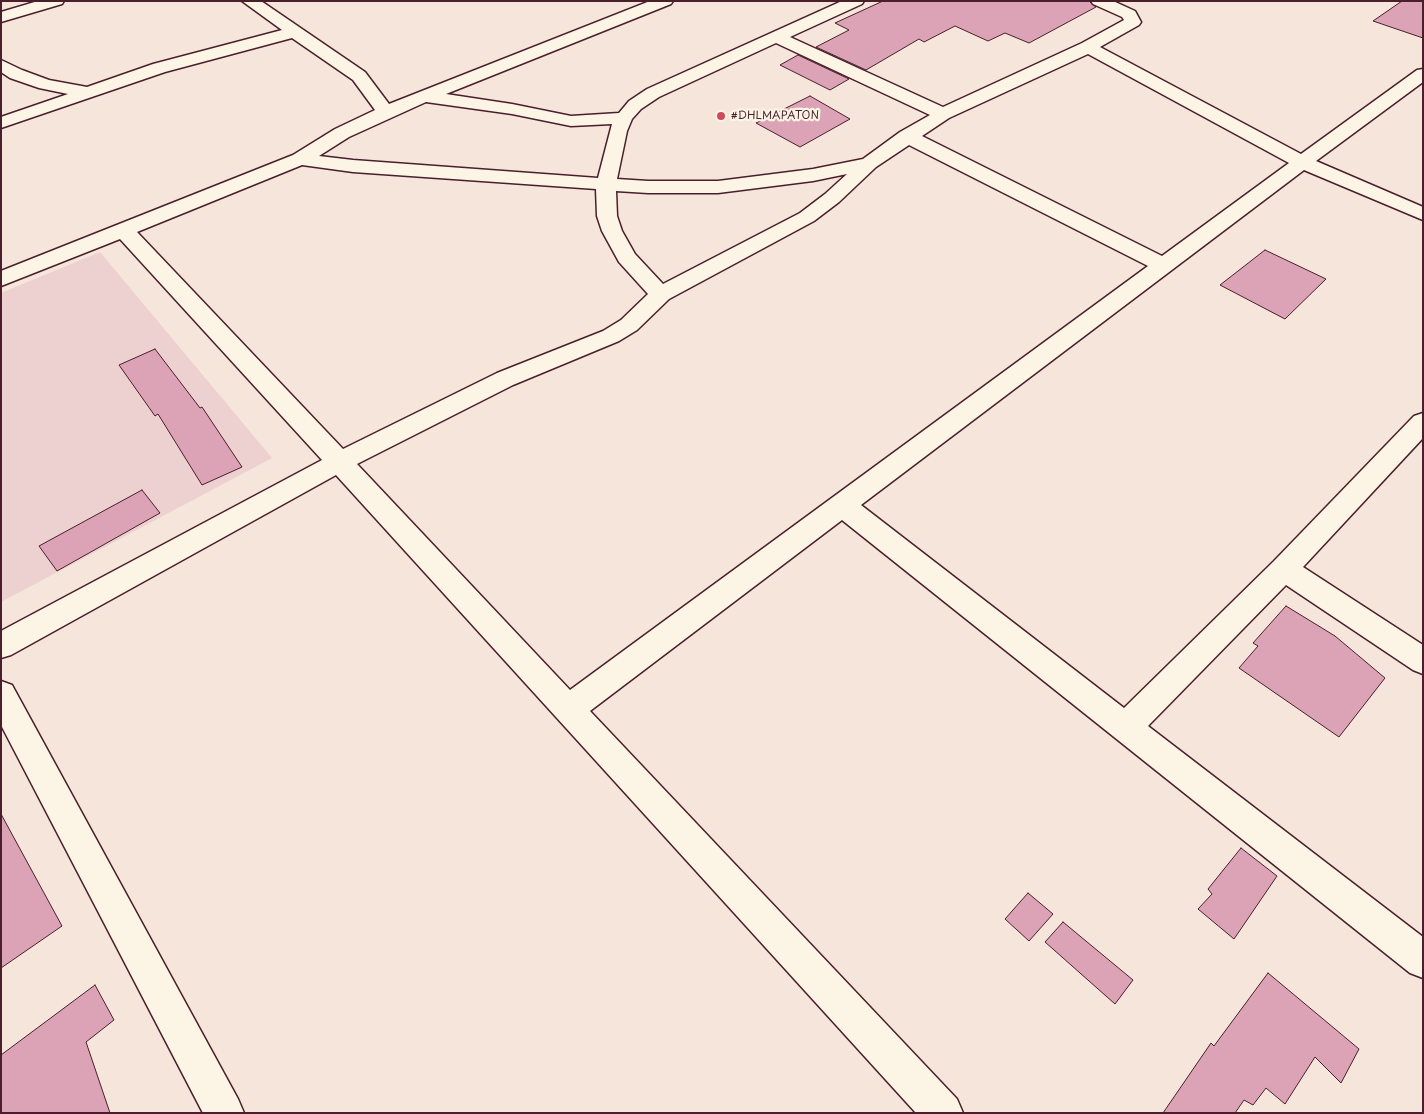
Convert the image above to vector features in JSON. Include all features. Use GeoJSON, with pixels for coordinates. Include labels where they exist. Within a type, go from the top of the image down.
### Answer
{"type":"FeatureCollection","features":[{"type":"Feature","properties":{"kind":"street"},"geometry":{"type":"LineString","coordinates":[[1,17],[27,5],[56,1]]}},
{"type":"Feature","properties":{"kind":"street"},"geometry":{"type":"LineString","coordinates":[[250,1],[359,76],[386,112]]}},
{"type":"Feature","properties":{"kind":"street"},"geometry":{"type":"LineString","coordinates":[[1,279],[300,159],[342,133],[386,112],[665,1]]}},
{"type":"Feature","properties":{"kind":"street"},"geometry":{"type":"LineString","coordinates":[[818,1],[836,10]]}},
{"type":"Feature","properties":{"kind":"street"},"geometry":{"type":"LineString","coordinates":[[661,294],[626,257],[612,231],[608,216],[606,184],[618,131],[624,118],[635,105],[654,93],[856,1]]}},
{"type":"Feature","properties":{"kind":"street"},"geometry":{"type":"LineString","coordinates":[[1,646],[339,462],[505,379],[611,336],[630,325],[661,294],[807,217],[832,198],[869,163],[907,136],[943,114],[1088,47],[1133,22],[1129,14],[1099,1]]}},
{"type":"Feature","properties":{"kind":"street"},"geometry":{"type":"LineString","coordinates":[[1,123],[159,68],[295,32]]}},
{"type":"Feature","properties":{"kind":"street"},"geometry":{"type":"LineString","coordinates":[[776,37],[943,114]]}},
{"type":"Feature","properties":{"kind":"street"},"geometry":{"type":"LineString","coordinates":[[1088,47],[1302,162],[1423,214]]}},
{"type":"Feature","properties":{"kind":"street"},"geometry":{"type":"LineString","coordinates":[[1,66],[16,74],[45,84],[88,92]]}},
{"type":"Feature","properties":{"kind":"street"},"geometry":{"type":"LineString","coordinates":[[568,709],[1423,74]]}},
{"type":"Feature","properties":{"kind":"street"},"geometry":{"type":"LineString","coordinates":[[426,96],[512,109],[571,121],[624,118]]}},
{"type":"Feature","properties":{"kind":"street"},"geometry":{"type":"LineString","coordinates":[[907,136],[1163,266]]}},
{"type":"Feature","properties":{"kind":"street"},"geometry":{"type":"LineString","coordinates":[[300,159],[353,166],[648,188],[718,187],[813,175],[869,163]]}},
{"type":"Feature","properties":{"kind":"street"},"geometry":{"type":"LineString","coordinates":[[124,230],[943,1113]]}},
{"type":"Feature","properties":{"kind":"street"},"geometry":{"type":"LineString","coordinates":[[1126,728],[1419,431]]}},
{"type":"Feature","properties":{"kind":"street"},"geometry":{"type":"LineString","coordinates":[[842,505],[1423,960]]}},
{"type":"Feature","properties":{"kind":"street"},"geometry":{"type":"LineString","coordinates":[[1284,569],[1423,661]]}},
{"type":"Feature","properties":{"kind":"street"},"geometry":{"type":"LineString","coordinates":[[1,694],[224,1113]]}},
{"type":"Feature","properties":{"kind":"shaded area"},"geometry":{"type":"Polygon","coordinates":[[[100,252],[272,458],[1,602],[1,293],[100,252]]]}},
{"type":"Feature","properties":{"kind":"building"},"geometry":{"type":"Polygon","coordinates":[[[883,1],[1089,1],[1096,7],[1029,43],[1005,33],[988,41],[955,26],[924,42],[919,39],[866,70],[816,47],[849,30],[835,23],[883,1]]]}},
{"type":"Feature","properties":{"kind":"building"},"geometry":{"type":"Polygon","coordinates":[[[1402,1],[1423,1],[1423,38],[1373,21],[1402,1]]]}},
{"type":"Feature","properties":{"kind":"building"},"geometry":{"type":"Polygon","coordinates":[[[798,55],[849,79],[830,90],[780,65],[798,55]]]}},
{"type":"Feature","properties":{"kind":"building"},"geometry":{"type":"Polygon","coordinates":[[[810,96],[850,119],[800,147],[756,123],[810,96]]]}},
{"type":"Feature","properties":{"kind":"building"},"geometry":{"type":"Polygon","coordinates":[[[1265,250],[1326,279],[1285,319],[1220,285],[1265,250]]]}},
{"type":"Feature","properties":{"kind":"building"},"geometry":{"type":"Polygon","coordinates":[[[155,349],[200,408],[202,407],[242,467],[202,485],[158,414],[155,416],[119,365],[155,349]]]}},
{"type":"Feature","properties":{"kind":"building"},"geometry":{"type":"Polygon","coordinates":[[[142,490],[160,513],[57,571],[39,546],[142,490]]]}},
{"type":"Feature","properties":{"kind":"building"},"geometry":{"type":"Polygon","coordinates":[[[1286,606],[1335,636],[1385,678],[1339,737],[1239,668],[1258,646],[1253,643],[1286,606]]]}},
{"type":"Feature","properties":{"kind":"building"},"geometry":{"type":"Polygon","coordinates":[[[1,814],[62,926],[1,968],[1,814]]]}},
{"type":"Feature","properties":{"kind":"building"},"geometry":{"type":"Polygon","coordinates":[[[1241,848],[1277,876],[1234,939],[1198,909],[1212,894],[1208,889],[1241,848]]]}},
{"type":"Feature","properties":{"kind":"building"},"geometry":{"type":"Polygon","coordinates":[[[1028,893],[1053,914],[1029,941],[1005,919],[1028,893]]]}},
{"type":"Feature","properties":{"kind":"building"},"geometry":{"type":"Polygon","coordinates":[[[1063,922],[1133,980],[1115,1004],[1045,942],[1063,922]]]}},
{"type":"Feature","properties":{"kind":"building"},"geometry":{"type":"Polygon","coordinates":[[[1268,973],[1359,1049],[1341,1083],[1315,1057],[1285,1104],[1266,1088],[1253,1105],[1244,1100],[1235,1113],[1163,1113],[1211,1043],[1214,1046],[1268,973]]]}},
{"type":"Feature","properties":{"kind":"building"},"geometry":{"type":"Polygon","coordinates":[[[95,985],[114,1020],[86,1042],[110,1113],[1,1113],[1,1055],[95,985]]]}},
{"type":"Feature","properties":{"kind":"place","name":"#DHLMAPATON"},"geometry":{"type":"Point","coordinates":[721,116]}}]}
